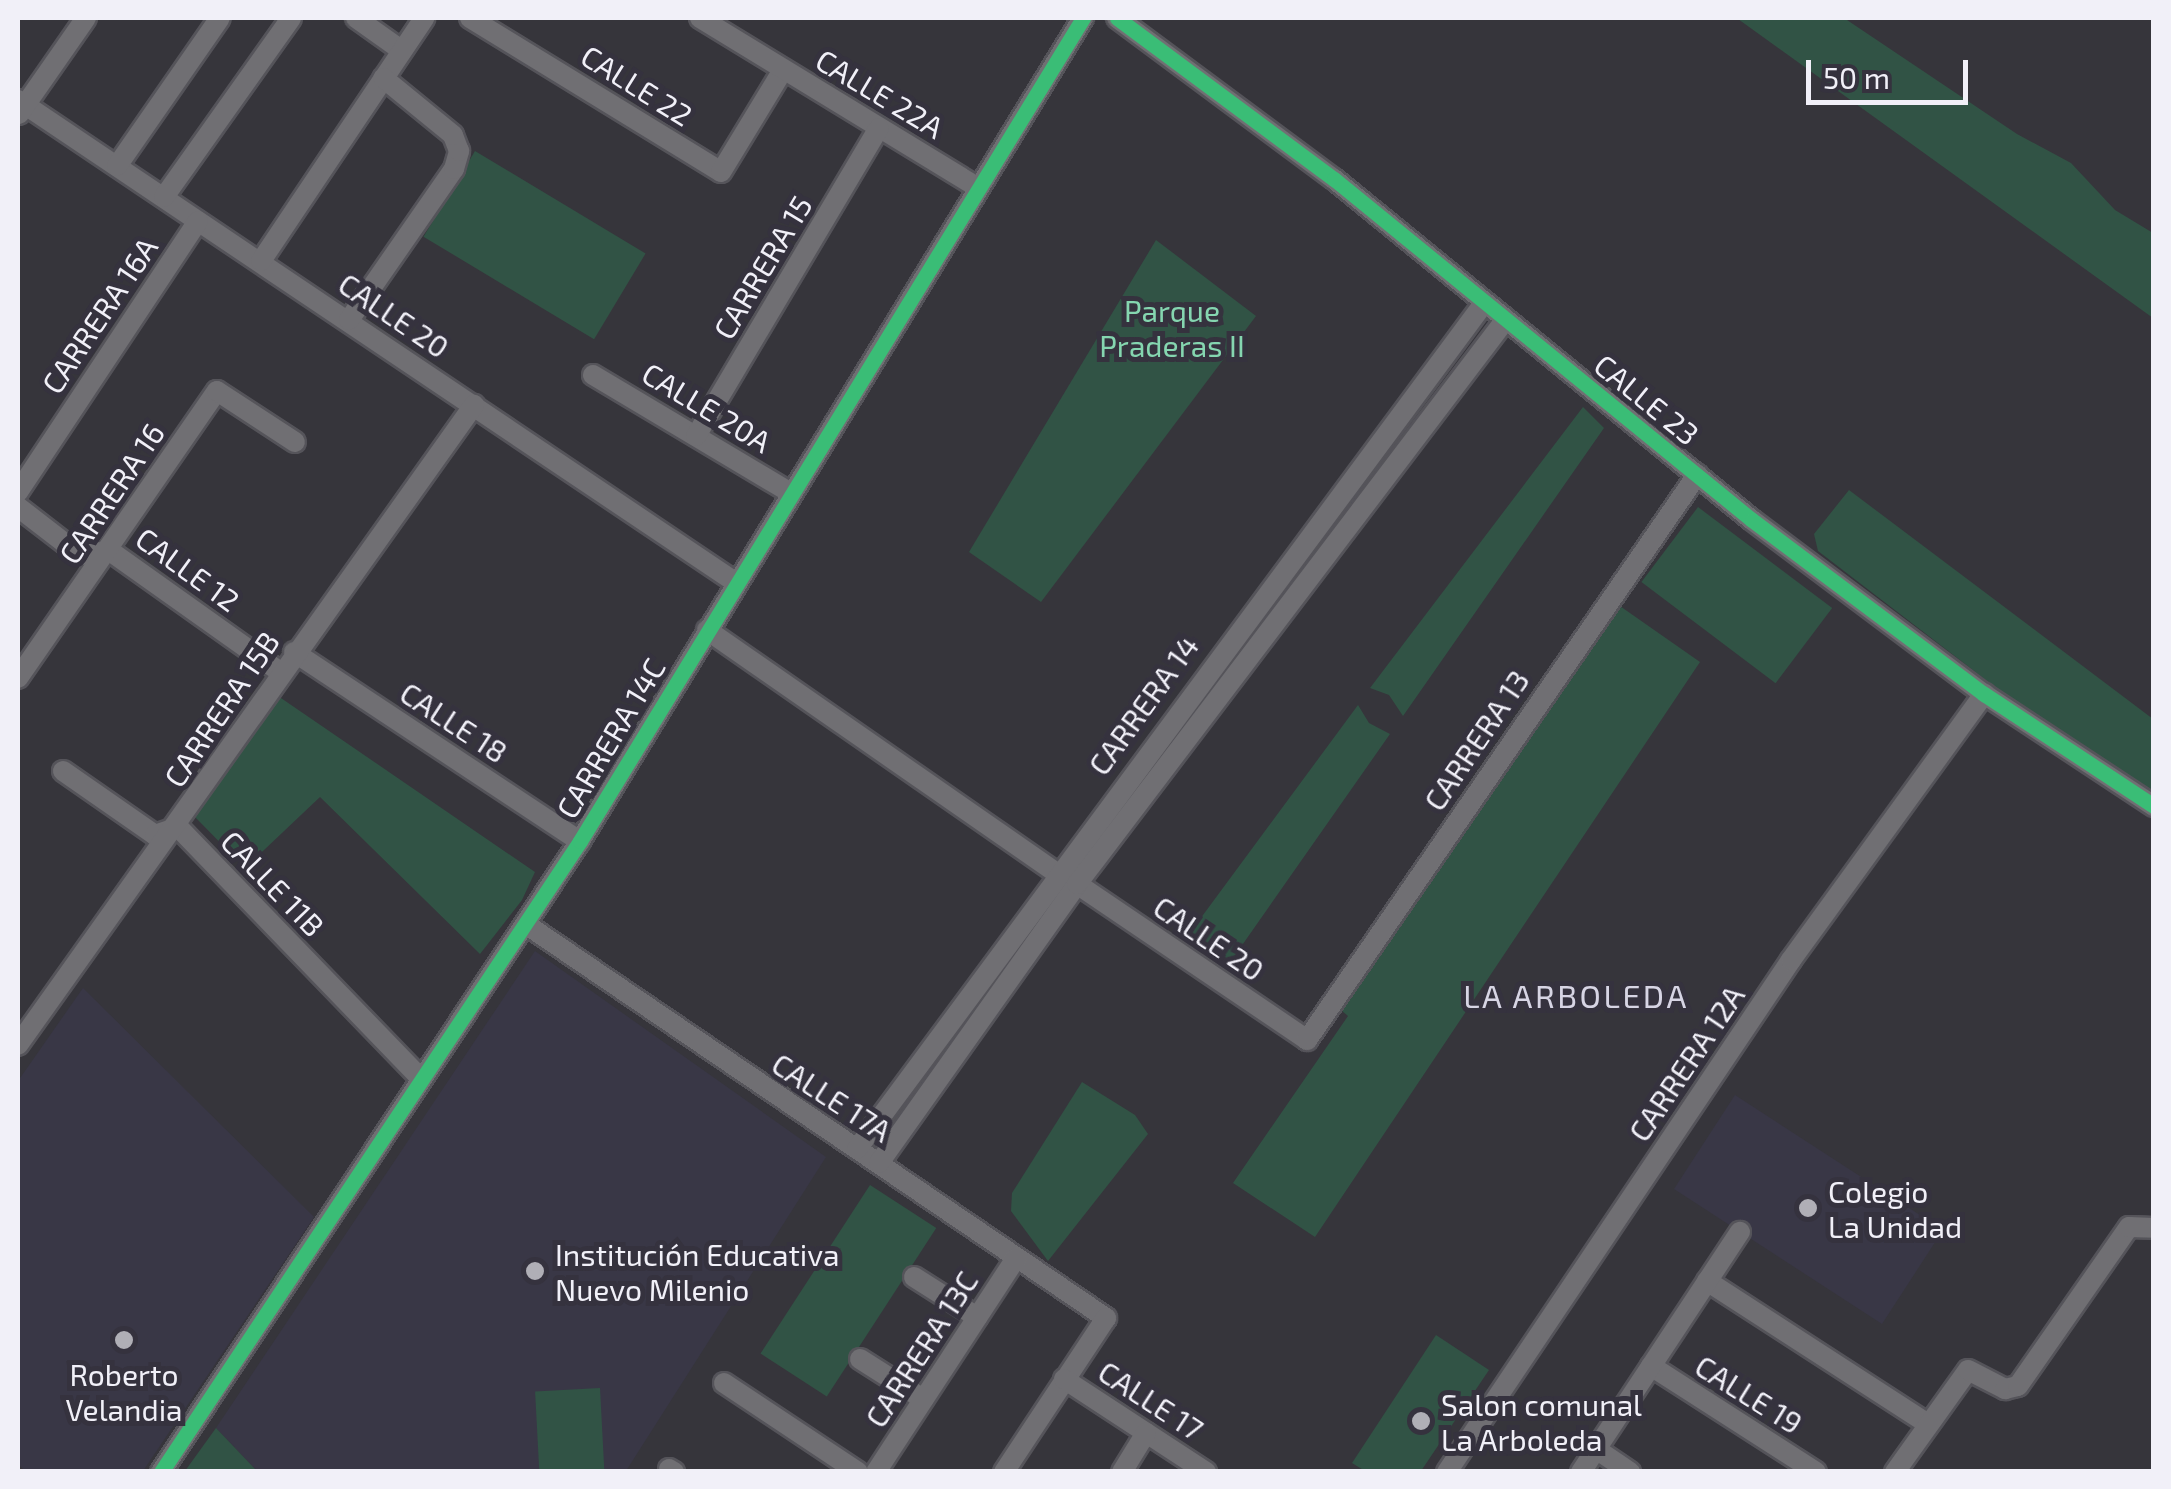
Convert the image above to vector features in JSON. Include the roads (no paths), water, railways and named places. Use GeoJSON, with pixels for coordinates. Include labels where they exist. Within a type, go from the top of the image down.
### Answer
{"type":"FeatureCollection","features":[{"type":"Feature","properties":{"kind":"street"},"geometry":{"type":"LineString","coordinates":[[20,107],[86,18]]}},
{"type":"Feature","properties":{"kind":"street"},"geometry":{"type":"LineString","coordinates":[[117,166],[220,18]]}},
{"type":"Feature","properties":{"kind":"street"},"geometry":{"type":"LineString","coordinates":[[164,198],[292,18]]}},
{"type":"Feature","properties":{"kind":"street"},"geometry":{"type":"LineString","coordinates":[[356,18],[401,50]]}},
{"type":"Feature","properties":{"kind":"street"},"geometry":{"type":"LineString","coordinates":[[261,261],[424,18]]}},
{"type":"Feature","properties":{"kind":"street","name":"CALLE 22"},"geometry":{"type":"LineString","coordinates":[[470,18],[721,172],[783,70]]}},
{"type":"Feature","properties":{"kind":"street","name":"CALLE 22A"},"geometry":{"type":"LineString","coordinates":[[700,18],[978,188]]}},
{"type":"Feature","properties":{"kind":"street","name":"CARRERA 14C"},"geometry":{"type":"LineString","coordinates":[[161,1472],[420,1078],[527,925],[1083,18]]}},
{"type":"Feature","properties":{"kind":"street","name":"CALLE 23"},"geometry":{"type":"LineString","coordinates":[[1117,18],[1485,302],[1697,475],[1984,694],[2154,806]]}},
{"type":"Feature","properties":{"kind":"street"},"geometry":{"type":"LineString","coordinates":[[349,320],[454,169],[458,151],[453,135],[383,78]]}},
{"type":"Feature","properties":{"kind":"street","name":"CALLE 20"},"geometry":{"type":"LineString","coordinates":[[20,107],[261,261],[735,582]]}},
{"type":"Feature","properties":{"kind":"street","name":"CARRERA 15"},"geometry":{"type":"LineString","coordinates":[[696,436],[879,128]]}},
{"type":"Feature","properties":{"kind":"street","name":"CARRERA 16A"},"geometry":{"type":"LineString","coordinates":[[18,492],[198,221]]}},
{"type":"Feature","properties":{"kind":"street","name":"CARRERA 14"},"geometry":{"type":"LineString","coordinates":[[857,1149],[1056,873],[1485,302]]}},
{"type":"Feature","properties":{"kind":"street","name":"CARRERA 14"},"geometry":{"type":"LineString","coordinates":[[879,1163],[1077,884],[1506,319]]}},
{"type":"Feature","properties":{"kind":"street","name":"CALLE 20A"},"geometry":{"type":"LineString","coordinates":[[593,375],[789,492]]}},
{"type":"Feature","properties":{"kind":"street","name":"CARRERA 16"},"geometry":{"type":"LineString","coordinates":[[18,678],[218,391],[295,442]]}},
{"type":"Feature","properties":{"kind":"street","name":"CARRERA 15B"},"geometry":{"type":"LineString","coordinates":[[18,1046],[26,1014],[178,828],[280,672],[474,405]]}},
{"type":"Feature","properties":{"kind":"street","name":"CARRERA 13"},"geometry":{"type":"LineString","coordinates":[[1307,1040],[1697,475]]}},
{"type":"Feature","properties":{"kind":"street"},"geometry":{"type":"LineString","coordinates":[[18,507],[80,555],[110,550]]}},
{"type":"Feature","properties":{"kind":"street","name":"CALLE 12"},"geometry":{"type":"LineString","coordinates":[[110,550],[280,672]]}},
{"type":"Feature","properties":{"kind":"street"},"geometry":{"type":"LineString","coordinates":[[707,630],[1056,873]]}},
{"type":"Feature","properties":{"kind":"street","name":"CALLE 18"},"geometry":{"type":"LineString","coordinates":[[294,652],[580,841]]}},
{"type":"Feature","properties":{"kind":"street","name":"CARRERA 12A"},"geometry":{"type":"LineString","coordinates":[[1447,1472],[1791,960],[1984,694]]}},
{"type":"Feature","properties":{"kind":"street","name":"CALLE 11B"},"geometry":{"type":"LineString","coordinates":[[64,771],[155,835],[178,828],[420,1078]]}},
{"type":"Feature","properties":{"kind":"street","name":"CALLE 20"},"geometry":{"type":"LineString","coordinates":[[1077,884],[1307,1040]]}},
{"type":"Feature","properties":{"kind":"street","name":"CALLE 17A"},"geometry":{"type":"LineString","coordinates":[[527,925],[1106,1318],[1064,1379]]}},
{"type":"Feature","properties":{"kind":"street"},"geometry":{"type":"LineString","coordinates":[[1896,1472],[1968,1370],[2004,1389],[2018,1386],[2129,1227],[2154,1228]]}},
{"type":"Feature","properties":{"kind":"street"},"geometry":{"type":"LineString","coordinates":[[1581,1472],[1740,1232]]}},
{"type":"Feature","properties":{"kind":"street","name":"CARRERA 13C"},"geometry":{"type":"LineString","coordinates":[[876,1472],[1016,1258]]}},
{"type":"Feature","properties":{"kind":"street"},"geometry":{"type":"LineString","coordinates":[[914,1278],[977,1317]]}},
{"type":"Feature","properties":{"kind":"street"},"geometry":{"type":"LineString","coordinates":[[1707,1281],[1928,1424]]}},
{"type":"Feature","properties":{"kind":"street"},"geometry":{"type":"LineString","coordinates":[[860,1359],[923,1399]]}},
{"type":"Feature","properties":{"kind":"street","name":"CALLE 19"},"geometry":{"type":"LineString","coordinates":[[1651,1366],[1816,1472]]}},
{"type":"Feature","properties":{"kind":"street"},"geometry":{"type":"LineString","coordinates":[[1004,1472],[1064,1379]]}},
{"type":"Feature","properties":{"kind":"street","name":"CALLE 17"},"geometry":{"type":"LineString","coordinates":[[1064,1379],[1206,1472]]}},
{"type":"Feature","properties":{"kind":"street"},"geometry":{"type":"LineString","coordinates":[[724,1383],[858,1472]]}},
{"type":"Feature","properties":{"kind":"street"},"geometry":{"type":"LineString","coordinates":[[1122,1472],[1146,1433]]}},
{"type":"Feature","properties":{"kind":"street"},"geometry":{"type":"LineString","coordinates":[[1596,1449],[1630,1472]]}},
{"type":"Feature","properties":{"kind":"place","name":"Colegio La Unidad"},"geometry":{"type":"Point","coordinates":[1808,1208]}},
{"type":"Feature","properties":{"kind":"place","name":"Institución Educativa Nuevo Milenio"},"geometry":{"type":"Point","coordinates":[535,1271]}},
{"type":"Feature","properties":{"kind":"place","name":"Roberto Velandia"},"geometry":{"type":"Point","coordinates":[124,1340]}},
{"type":"Feature","properties":{"kind":"place","name":"Salon comunal La Arboleda"},"geometry":{"type":"Point","coordinates":[1421,1421]}},
{"type":"Feature","properties":{"kind":"district","name":"LA ARBOLEDA"},"geometry":{"type":"Point","coordinates":[1576,995]}},
{"type":"Feature","properties":{"kind":"park label","name":"Parque Praderas II"},"geometry":{"type":"Point","coordinates":[1172,327]}}]}
